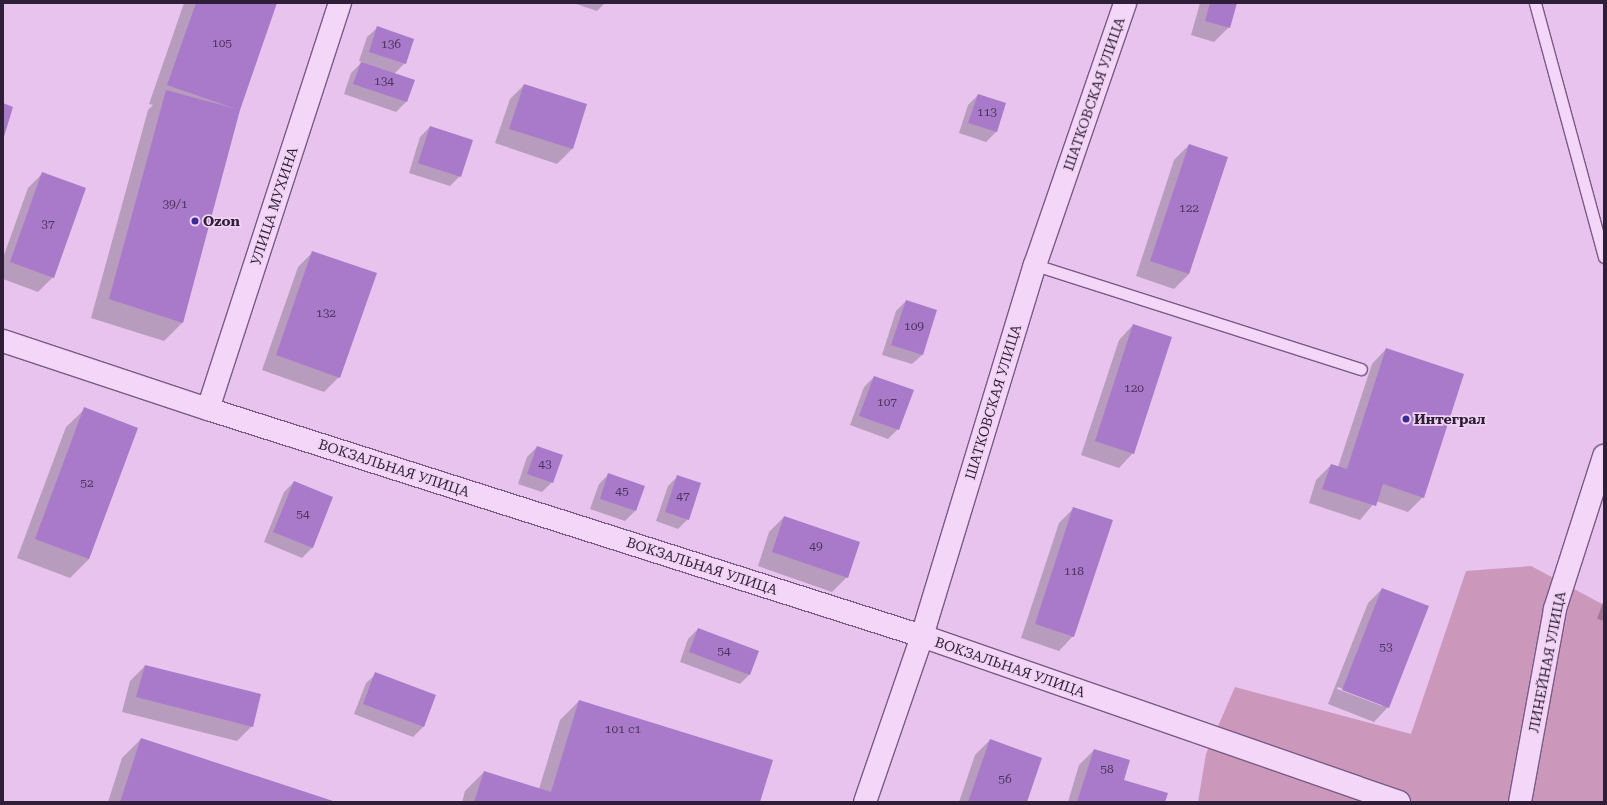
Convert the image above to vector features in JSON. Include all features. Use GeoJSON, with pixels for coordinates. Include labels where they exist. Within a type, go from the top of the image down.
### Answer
{"type":"FeatureCollection","features":[{"type":"Feature","properties":{"kind":"street","name":"УЛИЦА МУХИНА"},"geometry":{"type":"LineString","coordinates":[[208,409],[340,3]]}},
{"type":"Feature","properties":{"kind":"street","name":"ШАТКОВСКАЯ УЛИЦА"},"geometry":{"type":"LineString","coordinates":[[864,802],[922,636],[1035,265],[1125,3]]}},
{"type":"Feature","properties":{"kind":"street","name":"ВОКЗАЛЬНАЯ УЛИЦА"},"geometry":{"type":"LineString","coordinates":[[3,341],[208,409],[922,636],[1399,802]]}},
{"type":"Feature","properties":{"kind":"street","name":"ЛИНЕЙНАЯ УЛИЦА"},"geometry":{"type":"LineString","coordinates":[[1520,802],[1555,609],[1604,459]]}},
{"type":"Feature","properties":{"kind":"lane"},"geometry":{"type":"LineString","coordinates":[[1535,3],[1604,257]]}},
{"type":"Feature","properties":{"kind":"lane"},"geometry":{"type":"LineString","coordinates":[[1035,265],[1361,369]]}},
{"type":"Feature","properties":{"kind":"shaded area"},"geometry":{"type":"Polygon","coordinates":[[[1531,566],[1604,605],[1604,802],[1198,802],[1206,754],[1235,687],[1411,734],[1466,571],[1531,566]]]}},
{"type":"Feature","properties":{"kind":"building"},"geometry":{"type":"Polygon","coordinates":[[[196,3],[277,3],[240,110],[183,323],[109,299],[166,90],[236,109],[167,85],[196,3]]]}},
{"type":"Feature","properties":{"kind":"building"},"geometry":{"type":"Polygon","coordinates":[[[1210,3],[1237,3],[1230,28],[1205,21],[1210,3]]]}},
{"type":"Feature","properties":{"kind":"building"},"geometry":{"type":"Polygon","coordinates":[[[377,26],[414,39],[406,64],[369,52],[377,26]]]}},
{"type":"Feature","properties":{"kind":"building"},"geometry":{"type":"Polygon","coordinates":[[[361,62],[415,80],[407,102],[353,84],[361,62]]]}},
{"type":"Feature","properties":{"kind":"building"},"geometry":{"type":"Polygon","coordinates":[[[524,84],[587,104],[573,149],[509,129],[524,84]]]}},
{"type":"Feature","properties":{"kind":"building"},"geometry":{"type":"Polygon","coordinates":[[[978,94],[1006,103],[997,132],[968,123],[978,94]]]}},
{"type":"Feature","properties":{"kind":"building"},"geometry":{"type":"Polygon","coordinates":[[[3,103],[13,107],[3,140],[3,103]]]}},
{"type":"Feature","properties":{"kind":"building"},"geometry":{"type":"Polygon","coordinates":[[[430,126],[473,140],[461,177],[418,163],[430,126]]]}},
{"type":"Feature","properties":{"kind":"building"},"geometry":{"type":"Polygon","coordinates":[[[1189,144],[1228,157],[1189,274],[1150,261],[1189,144]]]}},
{"type":"Feature","properties":{"kind":"building"},"geometry":{"type":"Polygon","coordinates":[[[42,172],[86,188],[54,278],[10,262],[42,172]]]}},
{"type":"Feature","properties":{"kind":"building"},"geometry":{"type":"Polygon","coordinates":[[[312,251],[377,273],[340,378],[276,355],[312,251]]]}},
{"type":"Feature","properties":{"kind":"building"},"geometry":{"type":"Polygon","coordinates":[[[906,300],[937,310],[923,355],[891,345],[906,300]]]}},
{"type":"Feature","properties":{"kind":"building"},"geometry":{"type":"Polygon","coordinates":[[[1133,324],[1172,337],[1134,454],[1095,441],[1133,324]]]}},
{"type":"Feature","properties":{"kind":"building","name":"Интеграл"},"geometry":{"type":"Polygon","coordinates":[[[1386,348],[1464,374],[1424,498],[1383,484],[1376,506],[1322,489],[1331,464],[1347,469],[1386,348]]]}},
{"type":"Feature","properties":{"kind":"building"},"geometry":{"type":"Polygon","coordinates":[[[874,376],[914,390],[899,430],[859,416],[874,376]]]}},
{"type":"Feature","properties":{"kind":"building"},"geometry":{"type":"Polygon","coordinates":[[[84,407],[138,428],[89,559],[35,539],[84,407]]]}},
{"type":"Feature","properties":{"kind":"building"},"geometry":{"type":"Polygon","coordinates":[[[537,446],[563,455],[553,483],[527,474],[537,446]]]}},
{"type":"Feature","properties":{"kind":"building"},"geometry":{"type":"Polygon","coordinates":[[[608,473],[645,486],[636,511],[600,499],[608,473]]]}},
{"type":"Feature","properties":{"kind":"building"},"geometry":{"type":"Polygon","coordinates":[[[677,475],[701,483],[689,520],[665,512],[677,475]]]}},
{"type":"Feature","properties":{"kind":"building"},"geometry":{"type":"Polygon","coordinates":[[[294,481],[333,497],[313,548],[273,532],[294,481]]]}},
{"type":"Feature","properties":{"kind":"building"},"geometry":{"type":"Polygon","coordinates":[[[1073,507],[1113,520],[1074,637],[1035,624],[1073,507]]]}},
{"type":"Feature","properties":{"kind":"building"},"geometry":{"type":"Polygon","coordinates":[[[784,516],[860,542],[848,578],[772,552],[784,516]]]}},
{"type":"Feature","properties":{"kind":"building"},"geometry":{"type":"Polygon","coordinates":[[[1382,588],[1429,606],[1389,708],[1342,690],[1382,588]]]}},
{"type":"Feature","properties":{"kind":"building"},"geometry":{"type":"Polygon","coordinates":[[[698,628],[759,651],[750,675],[689,652],[698,628]]]}},
{"type":"Feature","properties":{"kind":"building"},"geometry":{"type":"Polygon","coordinates":[[[145,665],[261,694],[253,727],[136,697],[145,665]]]}},
{"type":"Feature","properties":{"kind":"building"},"geometry":{"type":"Polygon","coordinates":[[[375,672],[436,695],[424,727],[363,704],[375,672]]]}},
{"type":"Feature","properties":{"kind":"building"},"geometry":{"type":"Polygon","coordinates":[[[579,700],[773,760],[760,802],[474,802],[484,771],[551,792],[579,700]]]}},
{"type":"Feature","properties":{"kind":"building"},"geometry":{"type":"Polygon","coordinates":[[[141,738],[336,802],[120,802],[141,738]]]}},
{"type":"Feature","properties":{"kind":"building"},"geometry":{"type":"Polygon","coordinates":[[[990,739],[1042,758],[1027,802],[968,802],[990,739]]]}},
{"type":"Feature","properties":{"kind":"building"},"geometry":{"type":"Polygon","coordinates":[[[1094,749],[1130,760],[1124,780],[1168,793],[1165,802],[1077,802],[1094,749]]]}},
{"type":"Feature","properties":{"kind":"place","name":"Ozon"},"geometry":{"type":"Point","coordinates":[195,221]}},
{"type":"Feature","properties":{"kind":"place","name":"Интеграл"},"geometry":{"type":"Point","coordinates":[1406,419]}}]}
